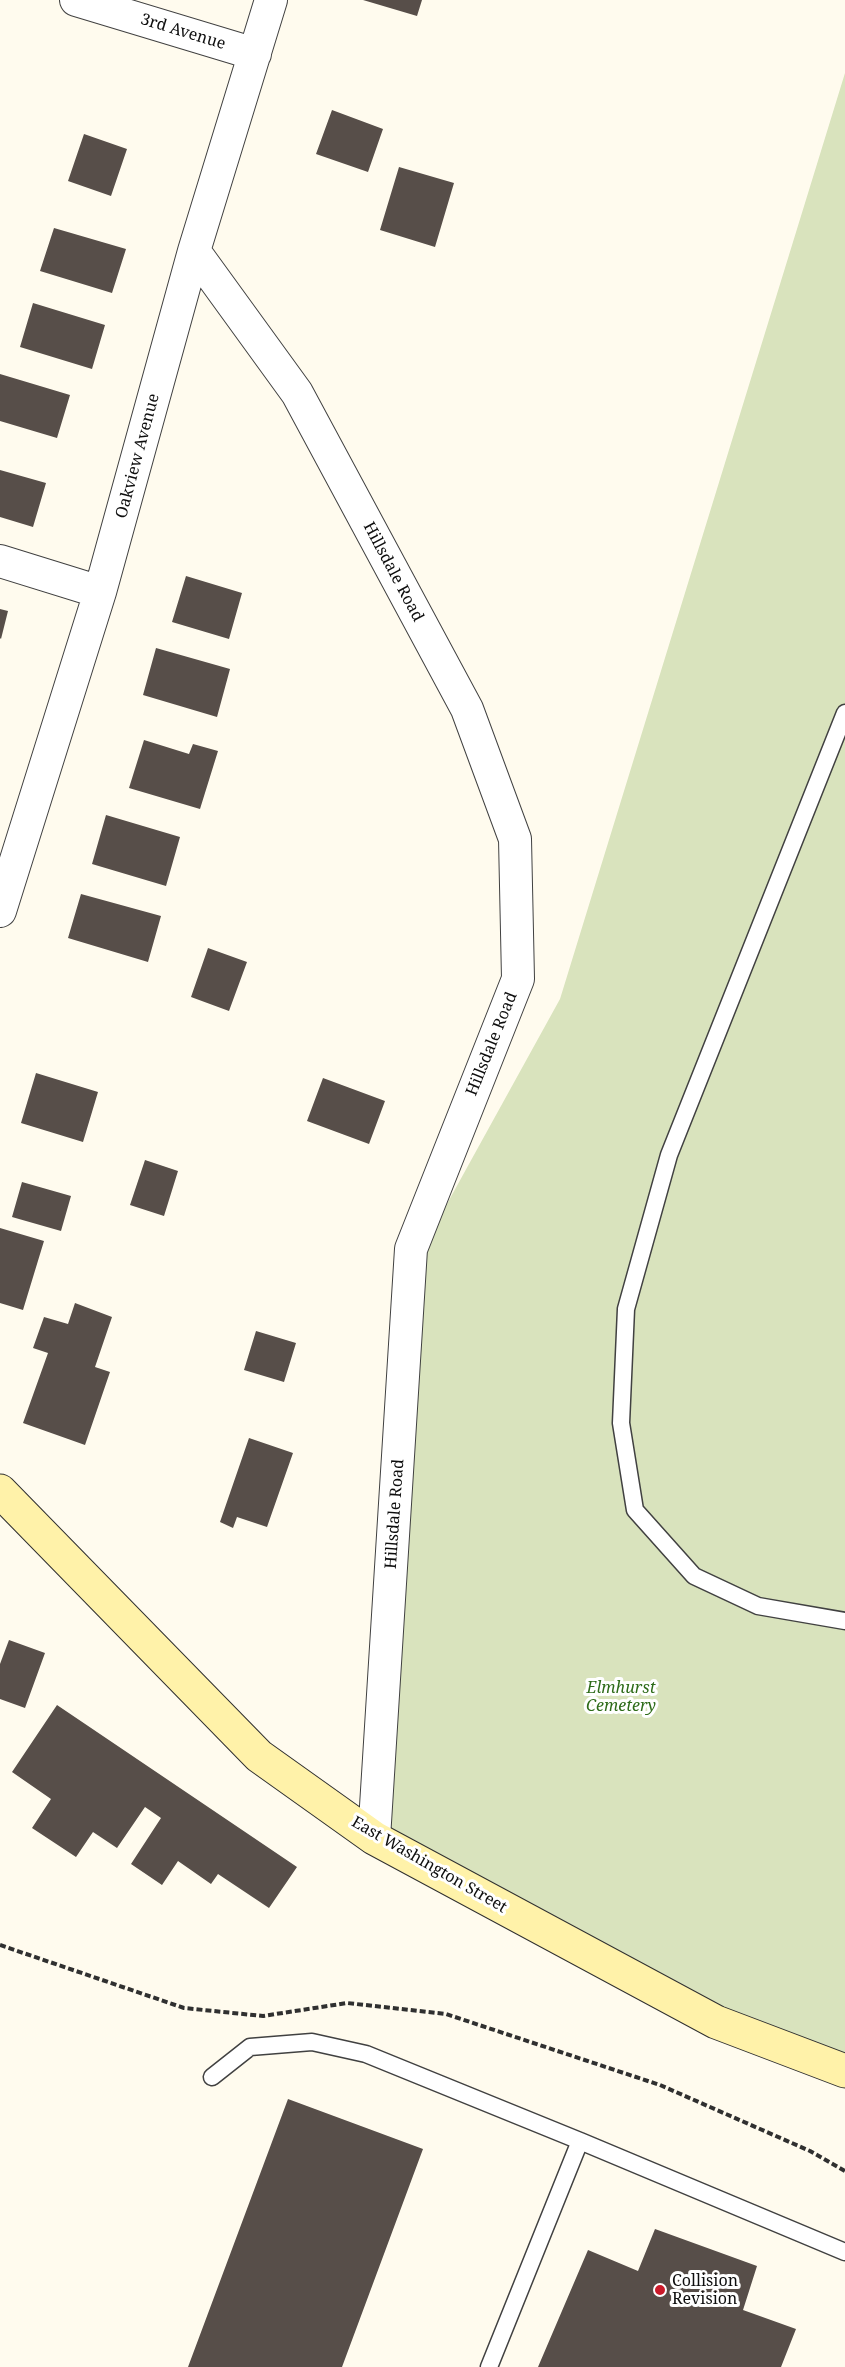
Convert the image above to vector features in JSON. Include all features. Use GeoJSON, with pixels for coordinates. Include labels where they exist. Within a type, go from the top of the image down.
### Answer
{"type":"FeatureCollection","features":[{"type":"Feature","properties":{"kind":"street","name":"3rd Avenue"},"geometry":{"type":"LineString","coordinates":[[76,0],[255,54]]}},
{"type":"Feature","properties":{"kind":"street","name":"Oakview Avenue"},"geometry":{"type":"LineString","coordinates":[[0,911],[100,592],[194,251],[271,0]]}},
{"type":"Feature","properties":{"kind":"street","name":"Hillsdale Road"},"geometry":{"type":"LineString","coordinates":[[194,251],[297,393],[467,709],[515,839],[518,979],[411,1249],[374,1838]]}},
{"type":"Feature","properties":{"kind":"street"},"geometry":{"type":"LineString","coordinates":[[0,561],[100,592]]}},
{"type":"Feature","properties":{"kind":"street","name":"East Washington Street"},"geometry":{"type":"LineString","coordinates":[[0,1491],[259,1756],[374,1838],[716,2022],[845,2071]]}},
{"type":"Feature","properties":{"kind":"lane"},"geometry":{"type":"LineString","coordinates":[[845,713],[669,1155],[626,1309],[621,1423],[635,1510],[694,1576],[758,1606],[845,1621]]}},
{"type":"Feature","properties":{"kind":"lane"},"geometry":{"type":"LineString","coordinates":[[212,2077],[250,2047],[312,2042],[366,2054],[845,2252]]}},
{"type":"Feature","properties":{"kind":"lane"},"geometry":{"type":"LineString","coordinates":[[489,2367],[580,2141]]}},
{"type":"Feature","properties":{"kind":"path"},"geometry":{"type":"LineString","coordinates":[[0,1945],[184,2008],[263,2016],[347,2003],[446,2013],[660,2085],[810,2151],[845,2171]]}},
{"type":"Feature","properties":{"kind":"green space","name":"Elmhurst Cemetery"},"geometry":{"type":"Polygon","coordinates":[[[845,73],[845,2058],[719,2009],[388,1835],[421,1251],[560,999],[845,73]]]}},
{"type":"Feature","properties":{"kind":"building"},"geometry":{"type":"Polygon","coordinates":[[[363,0],[422,0],[417,16],[363,0]]]}},
{"type":"Feature","properties":{"kind":"building"},"geometry":{"type":"Polygon","coordinates":[[[332,110],[383,129],[368,172],[316,154],[332,110]]]}},
{"type":"Feature","properties":{"kind":"building"},"geometry":{"type":"Polygon","coordinates":[[[84,134],[127,149],[111,196],[68,181],[84,134]]]}},
{"type":"Feature","properties":{"kind":"building"},"geometry":{"type":"Polygon","coordinates":[[[399,167],[454,183],[435,247],[380,230],[399,167]]]}},
{"type":"Feature","properties":{"kind":"building"},"geometry":{"type":"Polygon","coordinates":[[[54,228],[126,249],[112,293],[40,271],[54,228]]]}},
{"type":"Feature","properties":{"kind":"building"},"geometry":{"type":"Polygon","coordinates":[[[33,303],[105,325],[92,369],[20,347],[33,303]]]}},
{"type":"Feature","properties":{"kind":"building"},"geometry":{"type":"Polygon","coordinates":[[[0,374],[70,395],[57,438],[0,421],[0,374]]]}},
{"type":"Feature","properties":{"kind":"building"},"geometry":{"type":"Polygon","coordinates":[[[0,470],[46,483],[33,527],[0,517],[0,470]]]}},
{"type":"Feature","properties":{"kind":"building"},"geometry":{"type":"Polygon","coordinates":[[[186,576],[242,593],[229,639],[172,622],[186,576]]]}},
{"type":"Feature","properties":{"kind":"building"},"geometry":{"type":"Polygon","coordinates":[[[0,609],[8,611],[1,639],[0,638],[0,609]]]}},
{"type":"Feature","properties":{"kind":"building"},"geometry":{"type":"Polygon","coordinates":[[[156,648],[230,669],[217,717],[143,695],[156,648]]]}},
{"type":"Feature","properties":{"kind":"building"},"geometry":{"type":"Polygon","coordinates":[[[144,740],[189,754],[193,744],[218,751],[200,809],[129,788],[144,740]]]}},
{"type":"Feature","properties":{"kind":"building"},"geometry":{"type":"Polygon","coordinates":[[[106,815],[180,837],[166,886],[92,864],[106,815]]]}},
{"type":"Feature","properties":{"kind":"building"},"geometry":{"type":"Polygon","coordinates":[[[81,894],[161,916],[148,962],[68,938],[81,894]]]}},
{"type":"Feature","properties":{"kind":"building"},"geometry":{"type":"Polygon","coordinates":[[[208,948],[247,962],[229,1011],[191,997],[208,948]]]}},
{"type":"Feature","properties":{"kind":"building"},"geometry":{"type":"Polygon","coordinates":[[[36,1073],[98,1092],[83,1142],[21,1123],[36,1073]]]}},
{"type":"Feature","properties":{"kind":"building"},"geometry":{"type":"Polygon","coordinates":[[[323,1078],[385,1101],[369,1144],[307,1121],[323,1078]]]}},
{"type":"Feature","properties":{"kind":"building"},"geometry":{"type":"Polygon","coordinates":[[[145,1160],[178,1171],[164,1216],[130,1205],[145,1160]]]}},
{"type":"Feature","properties":{"kind":"building"},"geometry":{"type":"Polygon","coordinates":[[[22,1182],[71,1196],[61,1231],[12,1217],[22,1182]]]}},
{"type":"Feature","properties":{"kind":"building"},"geometry":{"type":"Polygon","coordinates":[[[0,1228],[44,1241],[23,1310],[0,1303],[0,1228]]]}},
{"type":"Feature","properties":{"kind":"building"},"geometry":{"type":"Polygon","coordinates":[[[75,1303],[112,1317],[95,1367],[110,1372],[85,1445],[23,1423],[48,1353],[33,1348],[44,1317],[68,1324],[75,1303]]]}},
{"type":"Feature","properties":{"kind":"building"},"geometry":{"type":"Polygon","coordinates":[[[256,1331],[296,1343],[284,1382],[244,1370],[256,1331]]]}},
{"type":"Feature","properties":{"kind":"building"},"geometry":{"type":"Polygon","coordinates":[[[249,1438],[293,1453],[267,1527],[237,1517],[233,1528],[220,1522],[249,1438]]]}},
{"type":"Feature","properties":{"kind":"building"},"geometry":{"type":"Polygon","coordinates":[[[9,1640],[45,1653],[25,1708],[0,1699],[0,1664],[9,1640]]]}},
{"type":"Feature","properties":{"kind":"building"},"geometry":{"type":"Polygon","coordinates":[[[57,1705],[297,1867],[269,1908],[218,1874],[211,1884],[178,1861],[162,1885],[131,1864],[161,1818],[145,1807],[117,1848],[93,1832],[76,1857],[32,1828],[51,1799],[12,1772],[57,1705]]]}},
{"type":"Feature","properties":{"kind":"building"},"geometry":{"type":"Polygon","coordinates":[[[288,2099],[423,2149],[342,2367],[188,2367],[288,2099]]]}},
{"type":"Feature","properties":{"kind":"building","name":"Collision Revision"},"geometry":{"type":"Polygon","coordinates":[[[655,2229],[757,2266],[743,2310],[796,2329],[781,2367],[538,2367],[588,2250],[638,2271],[655,2229]]]}},
{"type":"Feature","properties":{"kind":"place","name":"Collision Revision"},"geometry":{"type":"Point","coordinates":[660,2290]}}]}
